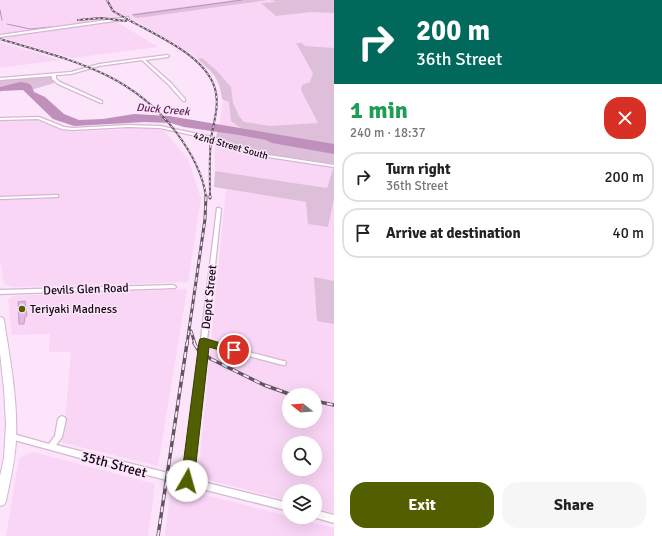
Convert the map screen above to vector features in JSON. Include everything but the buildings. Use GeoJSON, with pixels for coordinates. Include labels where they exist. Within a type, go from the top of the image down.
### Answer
{"type":"FeatureCollection","features":[{"type":"Feature","properties":{"kind":"main road"},"geometry":{"type":"LineString","coordinates":[[0,320],[10,389],[9,458],[0,500]]}},
{"type":"Feature","properties":{"kind":"street"},"geometry":{"type":"LineString","coordinates":[[0,36],[128,18]]}},
{"type":"Feature","properties":{"kind":"street"},"geometry":{"type":"LineString","coordinates":[[0,79],[71,73],[99,65],[167,56]]}},
{"type":"Feature","properties":{"kind":"street"},"geometry":{"type":"LineString","coordinates":[[142,59],[170,84],[184,100]]}},
{"type":"Feature","properties":{"kind":"street"},"geometry":{"type":"LineString","coordinates":[[54,75],[55,80],[59,83],[101,102]]}},
{"type":"Feature","properties":{"kind":"street","name":"42nd Street South"},"geometry":{"type":"LineString","coordinates":[[0,119],[39,118],[63,128],[73,129],[128,126],[160,127],[211,138],[261,156],[334,166]]}},
{"type":"Feature","properties":{"kind":"street"},"geometry":{"type":"LineString","coordinates":[[0,198],[56,196]]}},
{"type":"Feature","properties":{"kind":"street","name":"Depot Street"},"geometry":{"type":"LineString","coordinates":[[187,481],[219,209]]}},
{"type":"Feature","properties":{"kind":"street","name":"Devils Glen Road"},"geometry":{"type":"LineString","coordinates":[[0,292],[173,287]]}},
{"type":"Feature","properties":{"kind":"street"},"geometry":{"type":"LineString","coordinates":[[204,342],[283,363]]}},
{"type":"Feature","properties":{"kind":"street"},"geometry":{"type":"LineString","coordinates":[[51,447],[58,436],[62,419]]}},
{"type":"Feature","properties":{"kind":"street","name":"35th Street"},"geometry":{"type":"LineString","coordinates":[[10,436],[282,505]]}},
{"type":"Feature","properties":{"kind":"street"},"geometry":{"type":"LineString","coordinates":[[322,516],[334,519]]}},
{"type":"Feature","properties":{"kind":"shaded area"},"geometry":{"type":"Polygon","coordinates":[[[0,0],[334,0],[334,144],[219,126],[224,96],[219,79],[191,53],[129,17],[0,35],[0,0]]]}},
{"type":"Feature","properties":{"kind":"shaded area"},"geometry":{"type":"Polygon","coordinates":[[[236,0],[268,0],[138,18],[134,17],[132,14],[236,0]]]}},
{"type":"Feature","properties":{"kind":"shaded area"},"geometry":{"type":"Polygon","coordinates":[[[271,0],[334,0],[334,13],[311,12],[276,16],[261,3],[275,2],[271,0]]]}},
{"type":"Feature","properties":{"kind":"shaded area"},"geometry":{"type":"Polygon","coordinates":[[[117,22],[158,47],[72,58],[0,37],[117,22]]]}},
{"type":"Feature","properties":{"kind":"shaded area"},"geometry":{"type":"Polygon","coordinates":[[[0,42],[60,60],[0,68],[0,42]]]}},
{"type":"Feature","properties":{"kind":"shaded area"},"geometry":{"type":"Polygon","coordinates":[[[296,43],[302,43],[305,46],[334,48],[334,164],[264,154],[216,137],[219,126],[242,129],[231,121],[229,102],[222,99],[215,76],[198,59],[202,58],[216,70],[231,87],[233,103],[239,116],[244,122],[270,126],[318,123],[301,90],[302,85],[310,82],[313,73],[296,43]]]}},
{"type":"Feature","properties":{"kind":"shaded area"},"geometry":{"type":"Polygon","coordinates":[[[48,76],[52,77],[54,83],[31,90],[9,87],[0,92],[0,80],[48,76]]]}},
{"type":"Feature","properties":{"kind":"shaded area"},"geometry":{"type":"Polygon","coordinates":[[[20,82],[31,85],[34,92],[45,97],[64,114],[79,120],[103,119],[134,114],[169,116],[334,144],[334,154],[272,143],[266,140],[239,135],[184,127],[171,123],[145,122],[74,126],[53,119],[23,90],[0,91],[0,87],[20,82]]]}},
{"type":"Feature","properties":{"kind":"shaded area"},"geometry":{"type":"Polygon","coordinates":[[[33,119],[58,129],[72,132],[151,128],[164,131],[188,159],[201,199],[188,282],[13,287],[4,284],[0,260],[0,121],[33,119]]]}},
{"type":"Feature","properties":{"kind":"shaded area"},"geometry":{"type":"Polygon","coordinates":[[[215,142],[245,155],[333,168],[327,188],[215,171],[215,142]]]}},
{"type":"Feature","properties":{"kind":"shaded area"},"geometry":{"type":"Polygon","coordinates":[[[333,168],[334,199],[328,227],[308,224],[306,202],[214,187],[215,171],[327,188],[333,168]]]}},
{"type":"Feature","properties":{"kind":"shaded area"},"geometry":{"type":"Polygon","coordinates":[[[226,189],[306,202],[328,227],[334,199],[334,513],[322,510],[322,484],[282,484],[282,499],[198,477],[226,189]]]}},
{"type":"Feature","properties":{"kind":"shaded area"},"geometry":{"type":"Polygon","coordinates":[[[314,277],[334,281],[334,324],[317,321],[314,277]]]}},
{"type":"Feature","properties":{"kind":"shaded area"},"geometry":{"type":"Polygon","coordinates":[[[187,289],[158,466],[60,442],[64,432],[71,352],[49,352],[50,334],[12,335],[8,299],[14,296],[187,289]]]}},
{"type":"Feature","properties":{"kind":"shaded area"},"geometry":{"type":"Polygon","coordinates":[[[33,452],[155,484],[148,536],[6,536],[19,458],[33,452]]]}},
{"type":"Feature","properties":{"kind":"shaded area"},"geometry":{"type":"Polygon","coordinates":[[[171,486],[282,515],[282,524],[318,524],[334,528],[334,536],[165,536],[171,486]]]}},
{"type":"Feature","properties":{"kind":"waterway"},"geometry":{"type":"LineString","coordinates":[[133,15],[242,0]]}},
{"type":"Feature","properties":{"kind":"waterway"},"geometry":{"type":"LineString","coordinates":[[0,10],[2,20]]}},
{"type":"Feature","properties":{"kind":"waterway"},"geometry":{"type":"LineString","coordinates":[[7,24],[30,29],[51,27]]}},
{"type":"Feature","properties":{"kind":"railway"},"geometry":{"type":"LineString","coordinates":[[107,0],[113,11],[134,23]]}},
{"type":"Feature","properties":{"kind":"railway"},"geometry":{"type":"LineString","coordinates":[[78,20],[101,18],[126,21]]}},
{"type":"Feature","properties":{"kind":"railway"},"geometry":{"type":"LineString","coordinates":[[129,20],[181,49],[193,58],[212,80],[216,93],[217,104],[210,146],[210,198]]}},
{"type":"Feature","properties":{"kind":"railway"},"geometry":{"type":"LineString","coordinates":[[0,39],[96,70],[118,81],[138,95],[158,111],[187,147],[196,163],[206,197]]}},
{"type":"Feature","properties":{"kind":"railway"},"geometry":{"type":"LineString","coordinates":[[187,344],[205,219],[206,197]]}},
{"type":"Feature","properties":{"kind":"railway"},"geometry":{"type":"LineString","coordinates":[[191,331],[195,344]]}},
{"type":"Feature","properties":{"kind":"railway"},"geometry":{"type":"LineString","coordinates":[[158,536],[187,343]]}},
{"type":"Feature","properties":{"kind":"railway"},"geometry":{"type":"LineString","coordinates":[[194,343],[199,351],[211,359],[264,385],[282,391]]}},
{"type":"Feature","properties":{"kind":"railway"},"geometry":{"type":"LineString","coordinates":[[322,402],[334,405]]}},
{"type":"Feature","properties":{"kind":"place","name":"Teriyaki Madness"},"geometry":{"type":"Point","coordinates":[22,309]}},
{"type":"Feature","properties":{"kind":"route"},"geometry":{"type":"LineString","coordinates":[[187,481],[204,342],[234,350]]}},
{"type":"Feature","properties":{"kind":"water label","name":"Duck Creek"},"geometry":{"type":"Point","coordinates":[163,109]}}]}
